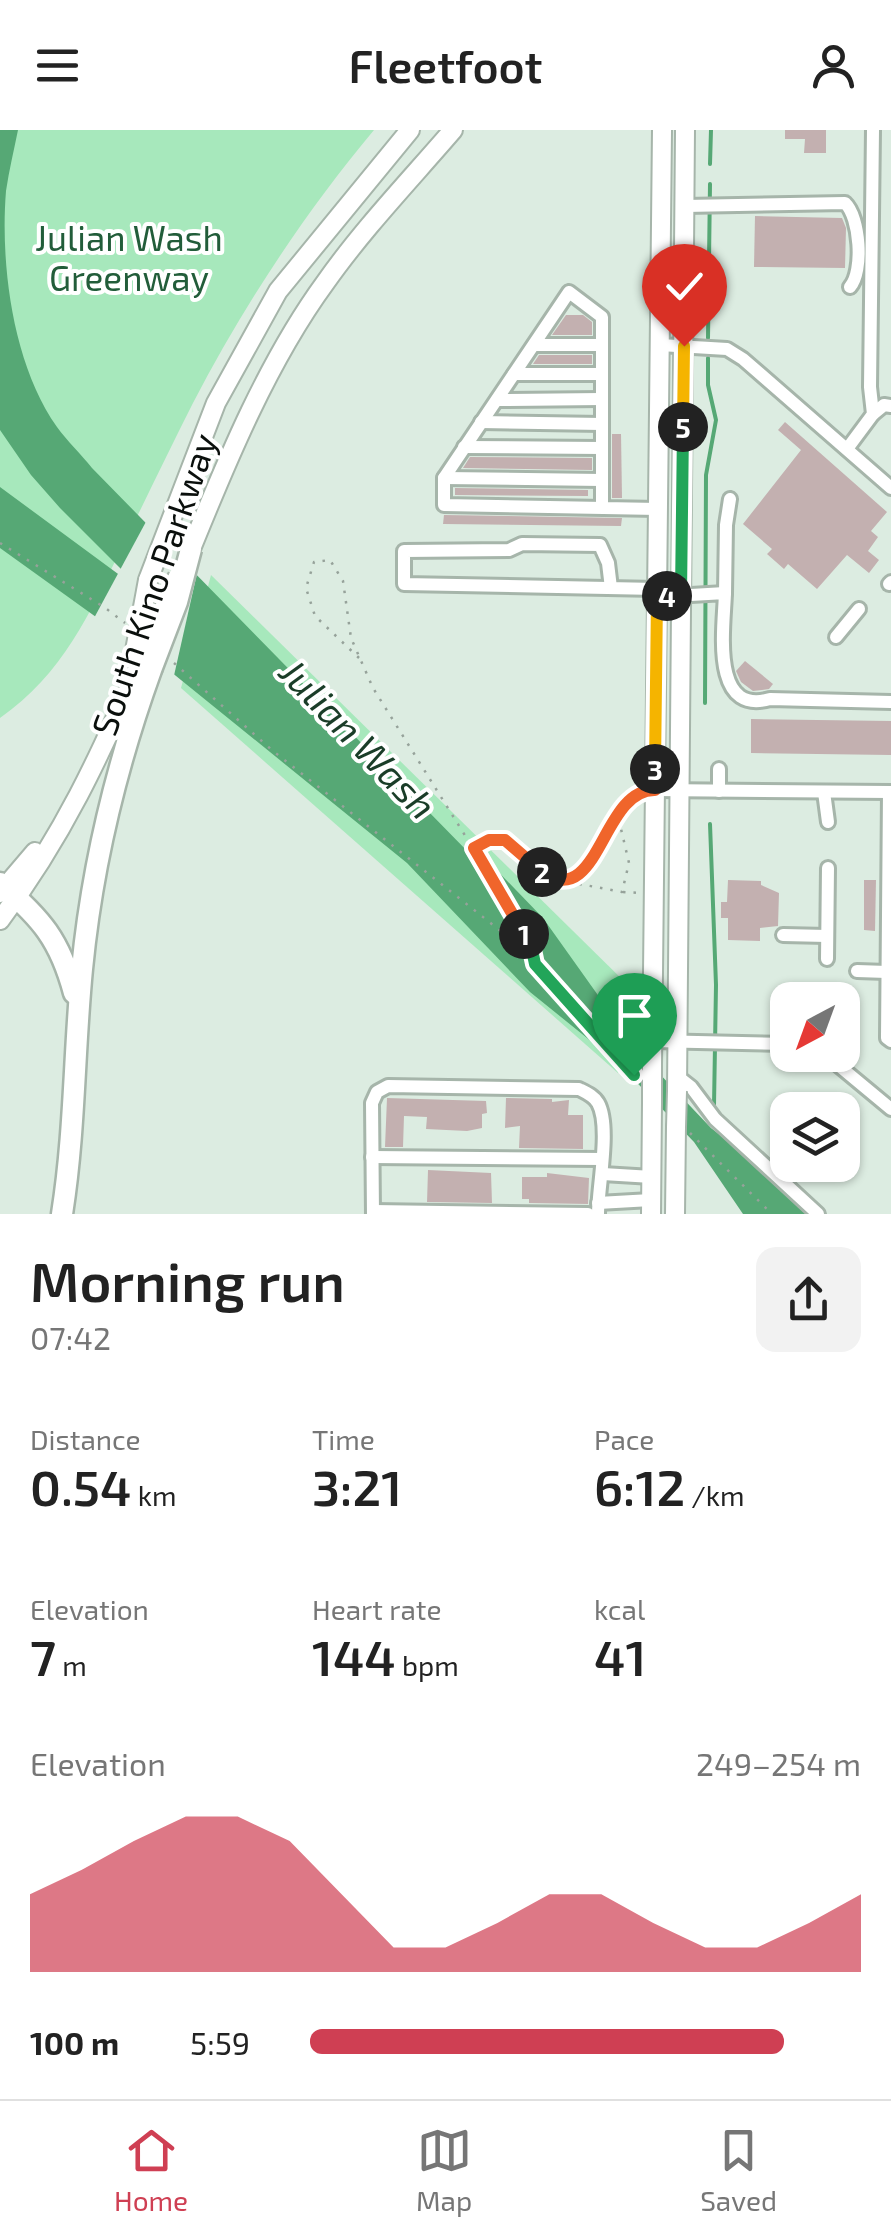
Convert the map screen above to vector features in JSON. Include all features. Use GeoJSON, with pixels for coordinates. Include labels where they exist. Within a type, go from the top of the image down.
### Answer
{"type":"FeatureCollection","features":[{"type":"Feature","properties":{"kind":"highway"},"geometry":{"type":"LineString","coordinates":[[62,1214],[90,901],[102,837],[142,663],[177,602],[191,549]]}},
{"type":"Feature","properties":{"kind":"highway"},"geometry":{"type":"LineString","coordinates":[[5,890],[42,921],[56,940],[79,1015]]}},
{"type":"Feature","properties":{"kind":"main road","name":"South Kino Parkway"},"geometry":{"type":"LineString","coordinates":[[0,920],[5,890],[29,862],[82,776],[142,663],[148,580],[216,403],[278,291],[410,130]]}},
{"type":"Feature","properties":{"kind":"main road"},"geometry":{"type":"LineString","coordinates":[[651,1207],[649,1095],[662,130]]}},
{"type":"Feature","properties":{"kind":"main road"},"geometry":{"type":"LineString","coordinates":[[676,1214],[684,346],[702,206],[685,130]]}},
{"type":"Feature","properties":{"kind":"main road","name":"South Kino Parkway"},"geometry":{"type":"LineString","coordinates":[[191,549],[226,462],[294,331],[325,282],[448,135]]}},
{"type":"Feature","properties":{"kind":"street"},"geometry":{"type":"LineString","coordinates":[[873,130],[873,414]]}},
{"type":"Feature","properties":{"kind":"street"},"geometry":{"type":"LineString","coordinates":[[702,206],[845,203],[856,218],[858,266],[856,281],[850,287]]}},
{"type":"Feature","properties":{"kind":"street"},"geometry":{"type":"LineString","coordinates":[[602,508],[602,317],[569,292],[444,478],[444,505],[602,508],[658,509]]}},
{"type":"Feature","properties":{"kind":"street"},"geometry":{"type":"LineString","coordinates":[[534,344],[602,345]]}},
{"type":"Feature","properties":{"kind":"street"},"geometry":{"type":"LineString","coordinates":[[660,345],[727,349],[891,488]]}},
{"type":"Feature","properties":{"kind":"street"},"geometry":{"type":"LineString","coordinates":[[514,374],[602,374]]}},
{"type":"Feature","properties":{"kind":"street"},"geometry":{"type":"LineString","coordinates":[[497,400],[602,399]]}},
{"type":"Feature","properties":{"kind":"street"},"geometry":{"type":"LineString","coordinates":[[846,450],[873,414],[884,405],[891,406]]}},
{"type":"Feature","properties":{"kind":"street"},"geometry":{"type":"LineString","coordinates":[[482,422],[602,424]]}},
{"type":"Feature","properties":{"kind":"street"},"geometry":{"type":"LineString","coordinates":[[464,447],[602,448]]}},
{"type":"Feature","properties":{"kind":"street"},"geometry":{"type":"LineString","coordinates":[[444,478],[602,480]]}},
{"type":"Feature","properties":{"kind":"street"},"geometry":{"type":"LineString","coordinates":[[730,499],[713,594],[724,670],[731,688],[760,702],[891,702]]}},
{"type":"Feature","properties":{"kind":"street"},"geometry":{"type":"LineString","coordinates":[[610,588],[608,563],[600,546],[522,544],[509,550],[404,551],[404,584],[713,594]]}},
{"type":"Feature","properties":{"kind":"street"},"geometry":{"type":"LineString","coordinates":[[836,637],[859,608]]}},
{"type":"Feature","properties":{"kind":"street"},"geometry":{"type":"LineString","coordinates":[[720,769],[720,791]]}},
{"type":"Feature","properties":{"kind":"street"},"geometry":{"type":"LineString","coordinates":[[655,790],[890,792],[887,1038],[891,1041]]}},
{"type":"Feature","properties":{"kind":"street"},"geometry":{"type":"LineString","coordinates":[[824,792],[828,822]]}},
{"type":"Feature","properties":{"kind":"street"},"geometry":{"type":"LineString","coordinates":[[474,848],[531,945],[535,964]]}},
{"type":"Feature","properties":{"kind":"street"},"geometry":{"type":"LineString","coordinates":[[827,959],[828,868]]}},
{"type":"Feature","properties":{"kind":"street"},"geometry":{"type":"LineString","coordinates":[[783,936],[828,936]]}},
{"type":"Feature","properties":{"kind":"street"},"geometry":{"type":"LineString","coordinates":[[857,971],[887,972]]}},
{"type":"Feature","properties":{"kind":"street"},"geometry":{"type":"LineString","coordinates":[[652,1041],[770,1044]]}},
{"type":"Feature","properties":{"kind":"street"},"geometry":{"type":"LineString","coordinates":[[846,1072],[891,1109]]}},
{"type":"Feature","properties":{"kind":"street"},"geometry":{"type":"LineString","coordinates":[[677,1084],[691,1087],[715,1119],[818,1214]]}},
{"type":"Feature","properties":{"kind":"street"},"geometry":{"type":"LineString","coordinates":[[588,1214],[372,1212],[372,1103],[377,1092],[388,1086],[580,1088],[601,1108],[603,1166],[598,1208],[651,1207]]}},
{"type":"Feature","properties":{"kind":"street"},"geometry":{"type":"LineString","coordinates":[[372,1158],[603,1166],[652,1177]]}},
{"type":"Feature","properties":{"kind":"path"},"geometry":{"type":"LineString","coordinates":[[0,543],[104,607],[134,631]]}},
{"type":"Feature","properties":{"kind":"path"},"geometry":{"type":"LineString","coordinates":[[360,658],[315,616],[306,588],[314,562],[330,560],[344,581],[350,638],[360,658],[373,688],[474,848],[489,840],[505,840],[544,874],[622,892],[629,863],[618,814]]}},
{"type":"Feature","properties":{"kind":"path"},"geometry":{"type":"LineString","coordinates":[[172,662],[273,751],[510,938],[649,1095]]}},
{"type":"Feature","properties":{"kind":"path"},"geometry":{"type":"LineString","coordinates":[[566,881],[591,861],[618,814],[636,793],[655,790]]}},
{"type":"Feature","properties":{"kind":"path"},"geometry":{"type":"LineString","coordinates":[[679,1126],[772,1214]]}},
{"type":"Feature","properties":{"kind":"green space","name":"Julian Wash Greenway"},"geometry":{"type":"Polygon","coordinates":[[[0,130],[374,130],[299,227],[233,331],[73,641],[41,682],[0,718],[0,130]]]}},
{"type":"Feature","properties":{"kind":"green space"},"geometry":{"type":"Polygon","coordinates":[[[211,575],[634,991],[618,1073],[181,688],[211,575]]]}},
{"type":"Feature","properties":{"kind":"shaded area","name":"Julian Wash"},"geometry":{"type":"Polygon","coordinates":[[[0,130],[18,130],[6,191],[8,282],[20,345],[42,402],[57,427],[92,468],[473,857],[483,856],[543,918],[637,1050],[711,1128],[770,1174],[770,1182],[780,1182],[793,1192],[812,1214],[743,1214],[694,1142],[618,1063],[530,992],[407,863],[160,663],[0,548],[0,487],[148,596],[60,508],[0,430],[0,130]]]}},
{"type":"Feature","properties":{"kind":"pier"},"geometry":{"type":"Polygon","coordinates":[[[148,518],[198,569],[173,680],[93,620],[148,518]]]}},
{"type":"Feature","properties":{"kind":"building"},"geometry":{"type":"Polygon","coordinates":[[[785,130],[826,130],[826,153],[804,153],[805,139],[785,139],[785,130]]]}},
{"type":"Feature","properties":{"kind":"building"},"geometry":{"type":"Polygon","coordinates":[[[755,216],[842,218],[846,228],[845,268],[754,267],[755,216]]]}},
{"type":"Feature","properties":{"kind":"building"},"geometry":{"type":"Polygon","coordinates":[[[566,315],[583,315],[592,322],[592,335],[552,335],[566,315]]]}},
{"type":"Feature","properties":{"kind":"building"},"geometry":{"type":"Polygon","coordinates":[[[539,355],[592,355],[592,364],[533,364],[539,355]]]}},
{"type":"Feature","properties":{"kind":"building"},"geometry":{"type":"Polygon","coordinates":[[[785,422],[887,512],[871,531],[878,537],[868,551],[879,560],[869,573],[847,555],[817,589],[788,564],[784,569],[767,554],[772,549],[743,524],[801,450],[778,430],[785,422]]]}},
{"type":"Feature","properties":{"kind":"building"},"geometry":{"type":"Polygon","coordinates":[[[612,434],[621,434],[622,498],[612,498],[612,434]]]}},
{"type":"Feature","properties":{"kind":"building"},"geometry":{"type":"Polygon","coordinates":[[[470,457],[592,458],[592,470],[463,468],[470,457]]]}},
{"type":"Feature","properties":{"kind":"building"},"geometry":{"type":"Polygon","coordinates":[[[455,488],[588,490],[588,496],[455,495],[455,488]]]}},
{"type":"Feature","properties":{"kind":"building"},"geometry":{"type":"Polygon","coordinates":[[[444,515],[622,518],[621,526],[443,524],[444,515]]]}},
{"type":"Feature","properties":{"kind":"building"},"geometry":{"type":"Polygon","coordinates":[[[745,661],[773,684],[769,689],[753,691],[741,682],[736,671],[745,661]]]}},
{"type":"Feature","properties":{"kind":"building"},"geometry":{"type":"Polygon","coordinates":[[[751,719],[891,721],[891,755],[751,753],[751,719]]]}},
{"type":"Feature","properties":{"kind":"building"},"geometry":{"type":"Polygon","coordinates":[[[728,880],[761,881],[761,885],[779,893],[778,926],[760,928],[760,941],[728,940],[728,918],[721,918],[721,902],[727,902],[728,880]]]}},
{"type":"Feature","properties":{"kind":"building"},"geometry":{"type":"Polygon","coordinates":[[[864,880],[876,880],[875,931],[864,930],[864,880]]]}},
{"type":"Feature","properties":{"kind":"building"},"geometry":{"type":"Polygon","coordinates":[[[387,1098],[486,1101],[487,1113],[482,1114],[482,1128],[467,1131],[426,1129],[427,1117],[404,1116],[403,1147],[385,1147],[387,1098]]]}},
{"type":"Feature","properties":{"kind":"building"},"geometry":{"type":"Polygon","coordinates":[[[506,1098],[569,1100],[568,1115],[583,1115],[583,1149],[519,1148],[520,1126],[505,1128],[506,1098]]]}},
{"type":"Feature","properties":{"kind":"building"},"geometry":{"type":"Polygon","coordinates":[[[428,1170],[491,1173],[492,1203],[427,1202],[428,1170]]]}},
{"type":"Feature","properties":{"kind":"building"},"geometry":{"type":"Polygon","coordinates":[[[547,1173],[589,1178],[588,1204],[529,1203],[529,1199],[522,1199],[522,1177],[547,1177],[547,1173]]]}},
{"type":"Feature","properties":{"kind":"waterway"},"geometry":{"type":"LineString","coordinates":[[710,164],[711,130]]}},
{"type":"Feature","properties":{"kind":"waterway"},"geometry":{"type":"LineString","coordinates":[[708,338],[710,184]]}},
{"type":"Feature","properties":{"kind":"waterway"},"geometry":{"type":"LineString","coordinates":[[705,703],[706,475],[716,420],[708,385],[708,358]]}},
{"type":"Feature","properties":{"kind":"waterway"},"geometry":{"type":"LineString","coordinates":[[710,824],[716,985],[714,1106]]}},
{"type":"Feature","properties":{"kind":"route"},"geometry":{"type":"LineString","coordinates":[[634,1075],[535,964],[531,945],[474,848],[489,840],[505,840],[544,874],[566,881],[585,869],[609,826],[631,798],[643,790],[655,790],[657,597],[681,595],[684,346]]}}]}
